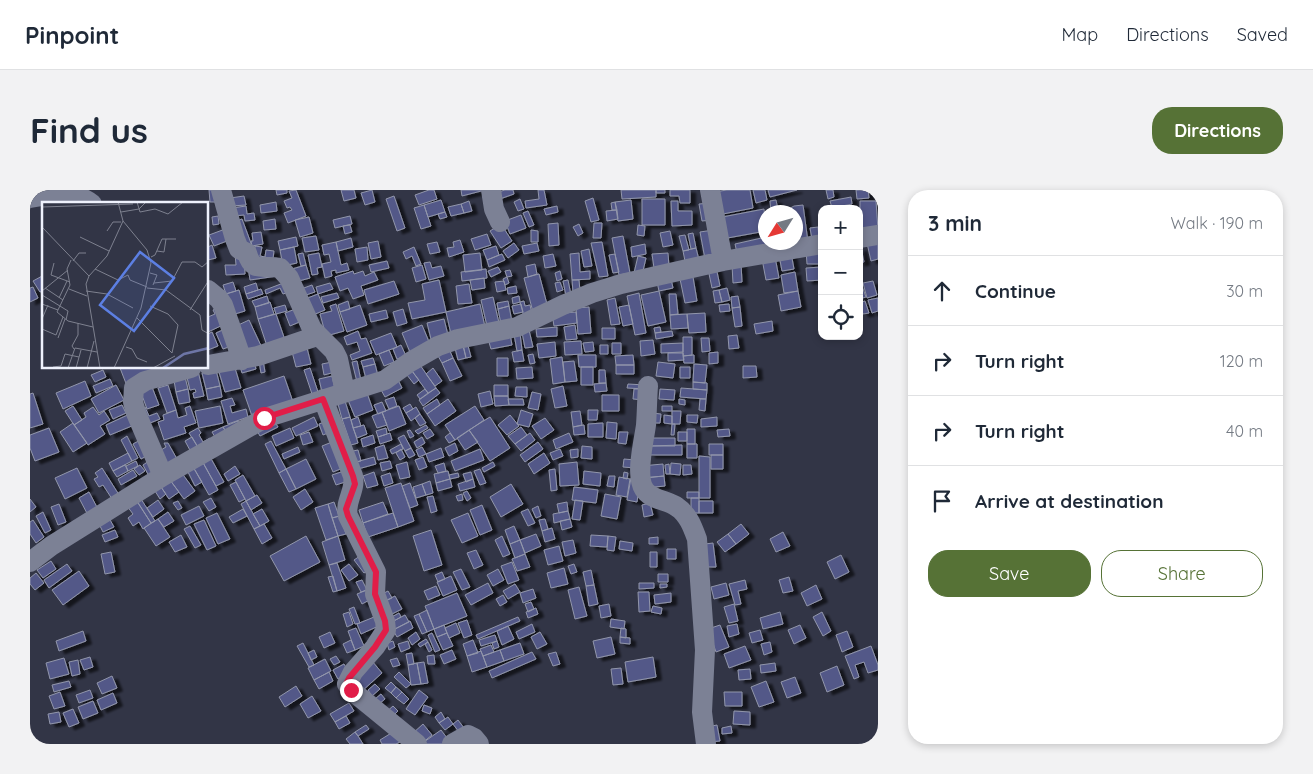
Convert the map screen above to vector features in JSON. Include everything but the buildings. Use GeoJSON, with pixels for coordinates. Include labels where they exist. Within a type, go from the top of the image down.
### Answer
{"type":"FeatureCollection","features":[{"type":"Feature","properties":{"kind":"street"},"geometry":{"type":"LineString","coordinates":[[221,190],[235,239],[240,249],[247,253],[250,262],[255,266],[280,268],[285,272],[312,329],[334,351],[338,359],[345,392]]}},
{"type":"Feature","properties":{"kind":"street"},"geometry":{"type":"LineString","coordinates":[[491,190],[494,209],[500,222]]}},
{"type":"Feature","properties":{"kind":"street"},"geometry":{"type":"LineString","coordinates":[[710,190],[723,260]]}},
{"type":"Feature","properties":{"kind":"street"},"geometry":{"type":"LineString","coordinates":[[30,198],[64,194],[82,198],[89,202]]}},
{"type":"Feature","properties":{"kind":"street"},"geometry":{"type":"LineString","coordinates":[[863,237],[878,235]]}},
{"type":"Feature","properties":{"kind":"street"},"geometry":{"type":"LineString","coordinates":[[30,562],[51,546],[163,476],[264,418],[385,380],[410,362],[438,346],[458,339],[517,327],[563,305],[614,287],[723,260],[818,245]]}},
{"type":"Feature","properties":{"kind":"street"},"geometry":{"type":"LineString","coordinates":[[209,291],[223,305],[242,360]]}},
{"type":"Feature","properties":{"kind":"street"},"geometry":{"type":"LineString","coordinates":[[209,365],[242,360],[317,336]]}},
{"type":"Feature","properties":{"kind":"street"},"geometry":{"type":"LineString","coordinates":[[163,476],[135,408],[132,395],[134,388],[145,382],[188,369]]}},
{"type":"Feature","properties":{"kind":"street"},"geometry":{"type":"LineString","coordinates":[[648,386],[646,424],[640,467],[642,486],[644,491],[681,510],[692,526],[697,539],[706,650],[702,712],[706,744]]}},
{"type":"Feature","properties":{"kind":"street"},"geometry":{"type":"LineString","coordinates":[[323,399],[353,476],[355,484],[346,509],[376,572],[375,594],[385,621],[386,630],[375,647],[353,672],[346,684],[417,744]]}},
{"type":"Feature","properties":{"kind":"street"},"geometry":{"type":"LineString","coordinates":[[452,744],[468,735],[474,738],[478,744]]}},
{"type":"Feature","properties":{"kind":"route"},"geometry":{"type":"LineString","coordinates":[[264,418],[323,399],[353,476],[355,484],[346,509],[376,572],[375,594],[385,621],[386,630],[383,637],[349,678],[346,684],[351,690]]}}]}
